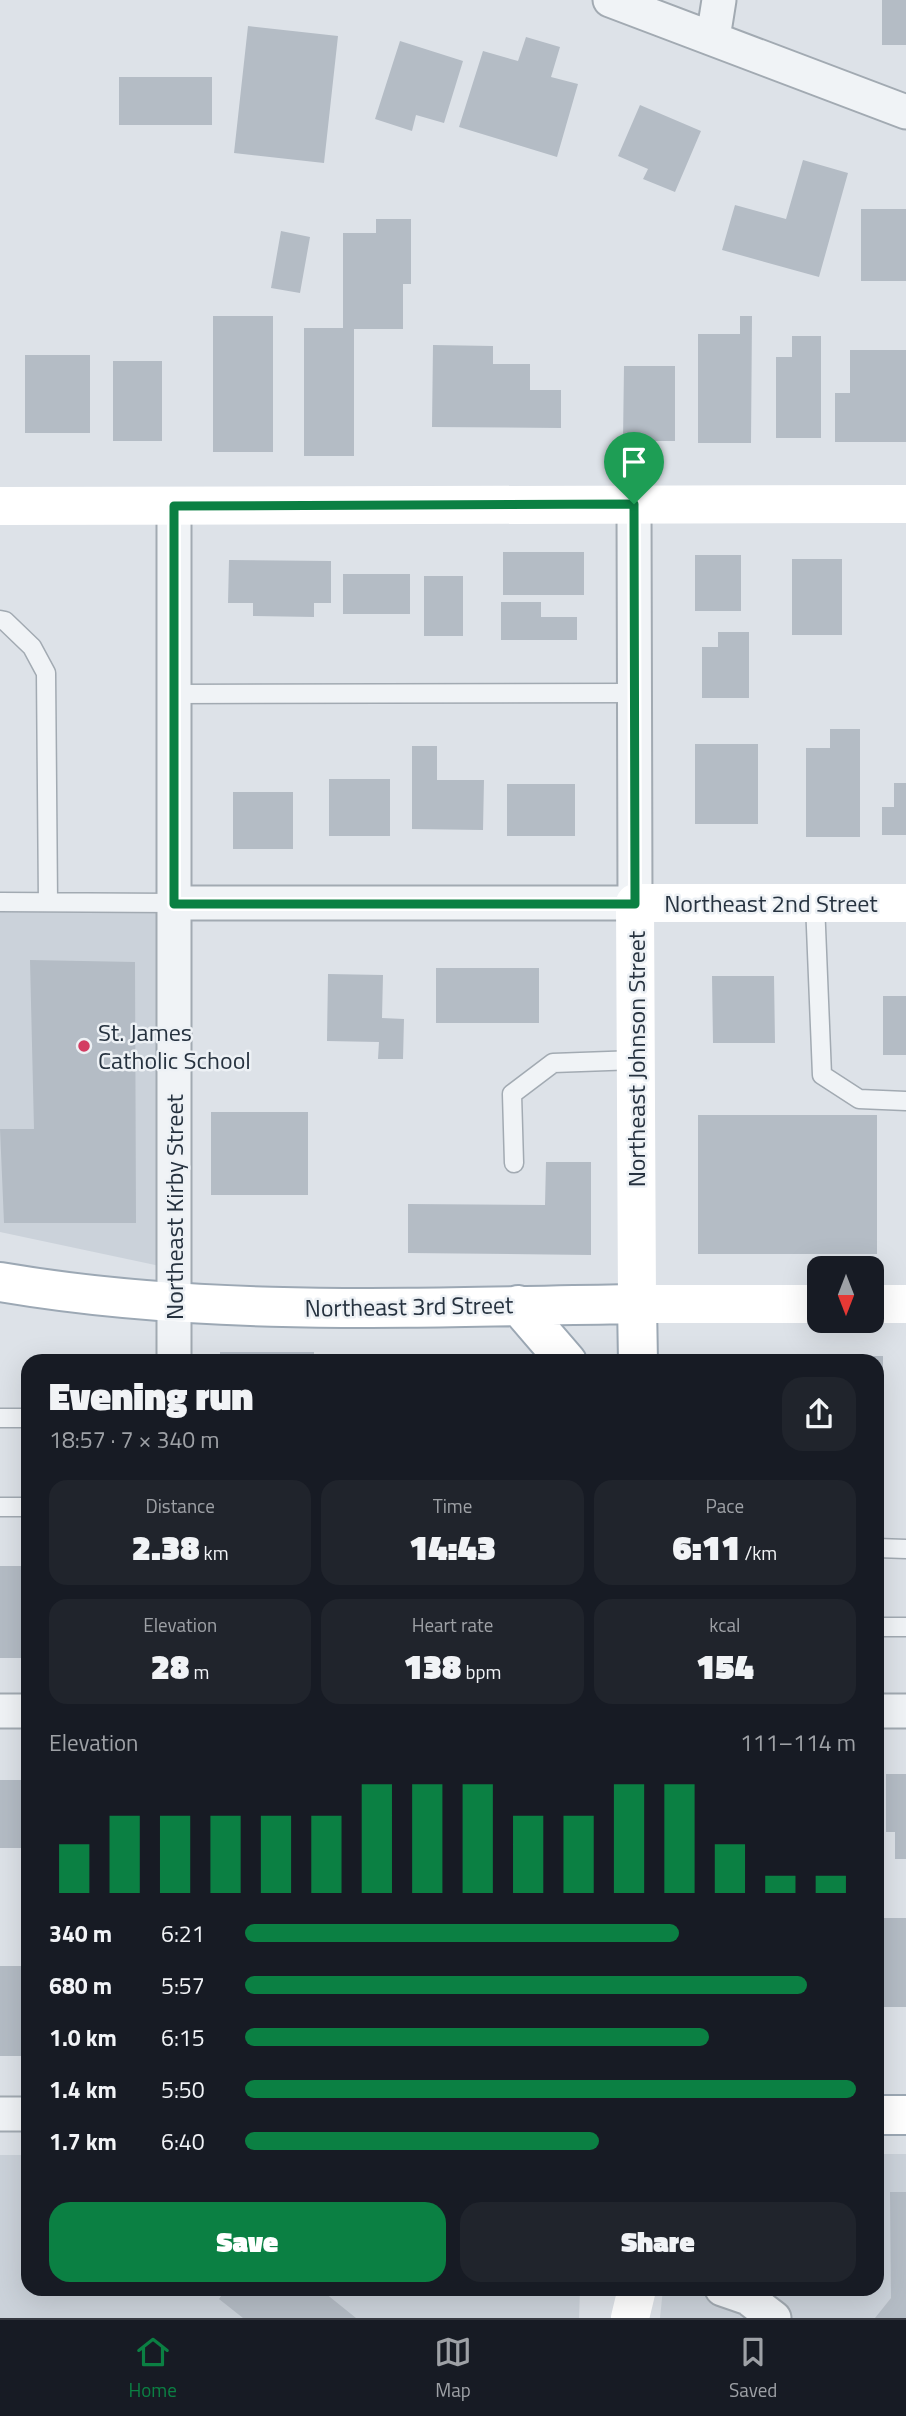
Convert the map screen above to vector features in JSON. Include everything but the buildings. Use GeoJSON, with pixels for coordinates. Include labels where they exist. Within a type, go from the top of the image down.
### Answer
{"type":"FeatureCollection","features":[{"type":"Feature","properties":{"kind":"main road"},"geometry":{"type":"LineString","coordinates":[[0,506],[906,503]]}},
{"type":"Feature","properties":{"kind":"main road","name":"Northeast 2nd Street"},"geometry":{"type":"LineString","coordinates":[[635,904],[906,903]]}},
{"type":"Feature","properties":{"kind":"main road","name":"Northeast Johnson Street"},"geometry":{"type":"LineString","coordinates":[[635,904],[638,1354]]}},
{"type":"Feature","properties":{"kind":"main road","name":"Northeast 3rd Street"},"geometry":{"type":"LineString","coordinates":[[0,1282],[63,1293],[174,1303],[289,1308],[807,1304]]}},
{"type":"Feature","properties":{"kind":"main road"},"geometry":{"type":"LineString","coordinates":[[884,1304],[906,1304]]}},
{"type":"Feature","properties":{"kind":"main road"},"geometry":{"type":"LineString","coordinates":[[518,1305],[561,1354]]}},
{"type":"Feature","properties":{"kind":"main road"},"geometry":{"type":"LineString","coordinates":[[884,2115],[906,2115]]}},
{"type":"Feature","properties":{"kind":"main road"},"geometry":{"type":"LineString","coordinates":[[630,2318],[635,2296]]}},
{"type":"Feature","properties":{"kind":"street"},"geometry":{"type":"LineString","coordinates":[[610,0],[906,112]]}},
{"type":"Feature","properties":{"kind":"street"},"geometry":{"type":"LineString","coordinates":[[713,38],[719,0]]}},
{"type":"Feature","properties":{"kind":"street","name":"Northeast Johnson Street"},"geometry":{"type":"LineString","coordinates":[[634,504],[635,904]]}},
{"type":"Feature","properties":{"kind":"street","name":"Northeast Kirby Street"},"geometry":{"type":"LineString","coordinates":[[174,506],[174,1354]]}},
{"type":"Feature","properties":{"kind":"street","name":"Northeast 2nd Street"},"geometry":{"type":"LineString","coordinates":[[174,904],[635,904]]}},
{"type":"Feature","properties":{"kind":"street"},"geometry":{"type":"LineString","coordinates":[[0,1711],[21,1711]]}},
{"type":"Feature","properties":{"kind":"street"},"geometry":{"type":"LineString","coordinates":[[884,1711],[906,1711]]}},
{"type":"Feature","properties":{"kind":"street"},"geometry":{"type":"LineString","coordinates":[[0,2114],[21,2114]]}},
{"type":"Feature","properties":{"kind":"street"},"geometry":{"type":"LineString","coordinates":[[741,2296],[774,2318]]}},
{"type":"Feature","properties":{"kind":"lane"},"geometry":{"type":"LineString","coordinates":[[0,620],[5,621],[33,647],[46,673],[48,902]]}},
{"type":"Feature","properties":{"kind":"lane"},"geometry":{"type":"LineString","coordinates":[[173,694],[634,693]]}},
{"type":"Feature","properties":{"kind":"lane"},"geometry":{"type":"LineString","coordinates":[[0,902],[174,904]]}},
{"type":"Feature","properties":{"kind":"lane"},"geometry":{"type":"LineString","coordinates":[[815,904],[818,1028],[822,1074],[859,1099],[906,1101]]}},
{"type":"Feature","properties":{"kind":"lane"},"geometry":{"type":"LineString","coordinates":[[514,1163],[513,1094],[533,1077],[553,1063],[636,1060]]}},
{"type":"Feature","properties":{"kind":"lane"},"geometry":{"type":"LineString","coordinates":[[0,1418],[21,1418]]}},
{"type":"Feature","properties":{"kind":"lane"},"geometry":{"type":"LineString","coordinates":[[0,1507],[21,1507]]}},
{"type":"Feature","properties":{"kind":"lane"},"geometry":{"type":"LineString","coordinates":[[884,1548],[906,1549]]}},
{"type":"Feature","properties":{"kind":"lane"},"geometry":{"type":"LineString","coordinates":[[884,1627],[906,1627]]}},
{"type":"Feature","properties":{"kind":"shaded area"},"geometry":{"type":"Polygon","coordinates":[[[0,902],[174,903],[174,1269],[0,1232],[0,902]]]}},
{"type":"Feature","properties":{"kind":"shaded area"},"geometry":{"type":"Polygon","coordinates":[[[884,2154],[906,2154],[906,2318],[660,2318],[662,2296],[884,2296],[884,2154]]]}},
{"type":"Feature","properties":{"kind":"shaded area"},"geometry":{"type":"Polygon","coordinates":[[[0,2155],[21,2155],[21,2296],[580,2296],[579,2318],[0,2318],[0,2155]]]}},
{"type":"Feature","properties":{"kind":"place","name":"St. James Catholic School"},"geometry":{"type":"Point","coordinates":[84,1046]}},
{"type":"Feature","properties":{"kind":"route"},"geometry":{"type":"LineString","coordinates":[[634,504],[635,904],[174,904],[174,506],[634,504]]}}]}
